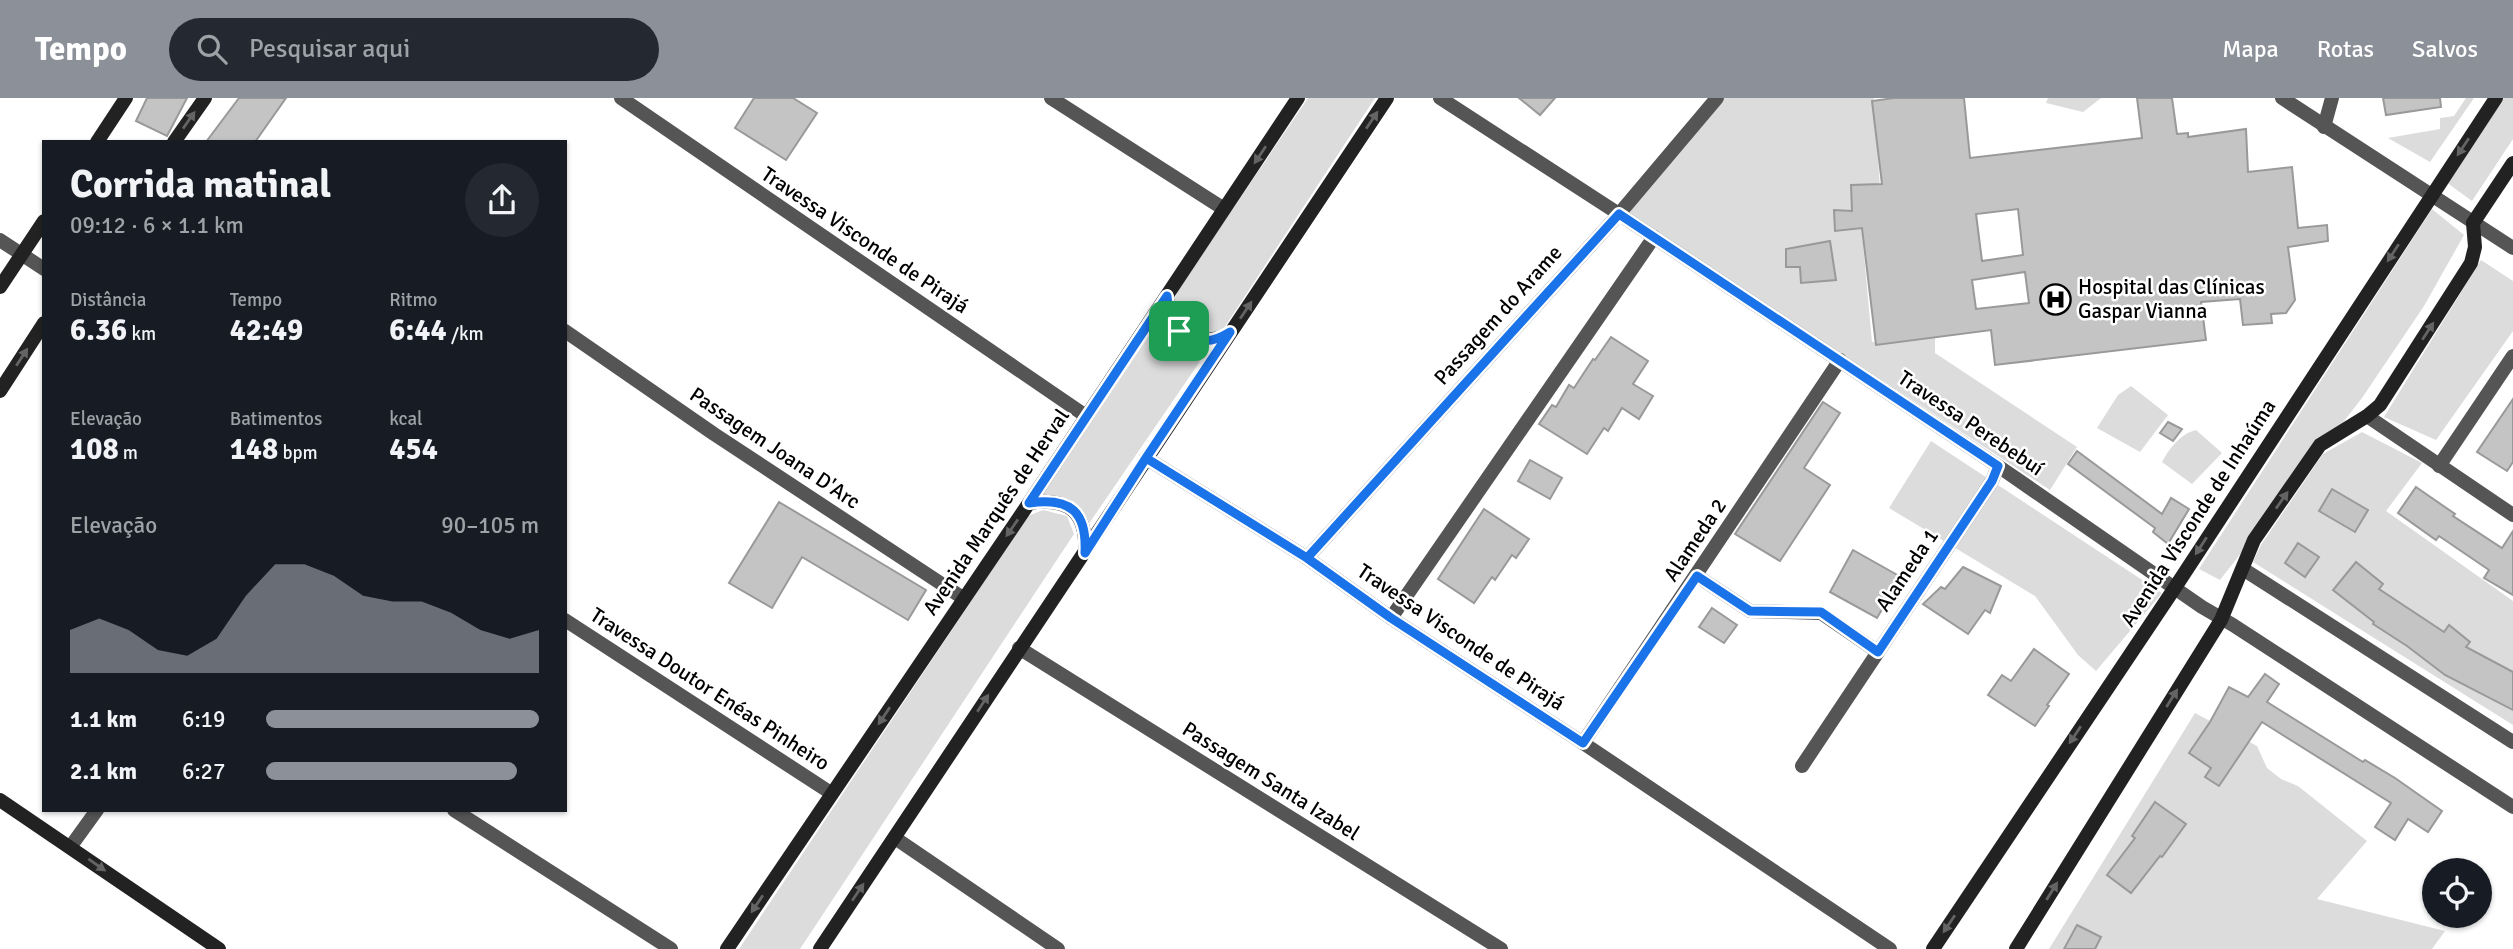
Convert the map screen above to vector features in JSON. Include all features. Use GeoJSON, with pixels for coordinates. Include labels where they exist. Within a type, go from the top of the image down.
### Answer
{"type":"FeatureCollection","features":[{"type":"Feature","properties":{"kind":"main road"},"geometry":{"type":"LineString","coordinates":[[98,140],[126,98]]}},
{"type":"Feature","properties":{"kind":"main road"},"geometry":{"type":"LineString","coordinates":[[175,140],[205,98]]}},
{"type":"Feature","properties":{"kind":"main road","name":"Avenida Marquês de Herval"},"geometry":{"type":"LineString","coordinates":[[727,949],[1029,503],[1298,98]]}},
{"type":"Feature","properties":{"kind":"main road"},"geometry":{"type":"LineString","coordinates":[[820,949],[1387,98]]}},
{"type":"Feature","properties":{"kind":"main road","name":"Avenida Visconde de Inhaúma"},"geometry":{"type":"LineString","coordinates":[[1933,949],[2174,589],[2496,98]]}},
{"type":"Feature","properties":{"kind":"main road"},"geometry":{"type":"LineString","coordinates":[[2016,949],[2221,620],[2254,540],[2320,445],[2380,405],[2471,263],[2475,247],[2473,223],[2513,163]]}},
{"type":"Feature","properties":{"kind":"main road"},"geometry":{"type":"LineString","coordinates":[[0,287],[42,224]]}},
{"type":"Feature","properties":{"kind":"main road"},"geometry":{"type":"LineString","coordinates":[[1167,296],[1169,317],[1179,331],[1196,340],[1205,341],[1230,332]]}},
{"type":"Feature","properties":{"kind":"main road"},"geometry":{"type":"LineString","coordinates":[[0,391],[42,326]]}},
{"type":"Feature","properties":{"kind":"main road"},"geometry":{"type":"LineString","coordinates":[[1029,503],[1048,502],[1072,509],[1081,519],[1086,533],[1085,553]]}},
{"type":"Feature","properties":{"kind":"main road"},"geometry":{"type":"LineString","coordinates":[[0,800],[219,949]]}},
{"type":"Feature","properties":{"kind":"street","name":"Travessa Visconde de Pirajá"},"geometry":{"type":"LineString","coordinates":[[621,98],[1086,416]]}},
{"type":"Feature","properties":{"kind":"street"},"geometry":{"type":"LineString","coordinates":[[1051,98],[1224,209]]}},
{"type":"Feature","properties":{"kind":"street","name":"Travessa Perebebuí"},"geometry":{"type":"LineString","coordinates":[[1440,98],[1840,360],[2174,589],[2513,807]]}},
{"type":"Feature","properties":{"kind":"street","name":"Passagem do Arame"},"geometry":{"type":"LineString","coordinates":[[1307,558],[1619,214],[1717,98]]}},
{"type":"Feature","properties":{"kind":"street"},"geometry":{"type":"LineString","coordinates":[[2282,98],[2513,248]]}},
{"type":"Feature","properties":{"kind":"street"},"geometry":{"type":"LineString","coordinates":[[2324,127],[2332,98]]}},
{"type":"Feature","properties":{"kind":"street"},"geometry":{"type":"LineString","coordinates":[[1391,618],[1654,237]]}},
{"type":"Feature","properties":{"kind":"street"},"geometry":{"type":"LineString","coordinates":[[0,240],[42,268]]}},
{"type":"Feature","properties":{"kind":"street","name":"Passagem Joana D'Arc"},"geometry":{"type":"LineString","coordinates":[[567,332],[714,434],[963,598]]}},
{"type":"Feature","properties":{"kind":"street"},"geometry":{"type":"LineString","coordinates":[[2439,466],[2513,356]]}},
{"type":"Feature","properties":{"kind":"street","name":"Alameda 2"},"geometry":{"type":"LineString","coordinates":[[1583,743],[1840,360]]}},
{"type":"Feature","properties":{"kind":"street"},"geometry":{"type":"LineString","coordinates":[[2367,416],[2513,515]]}},
{"type":"Feature","properties":{"kind":"street","name":"Travessa Visconde de Pirajá"},"geometry":{"type":"LineString","coordinates":[[1146,458],[1307,558],[1391,618],[1890,949]]}},
{"type":"Feature","properties":{"kind":"street","name":"Alameda 1"},"geometry":{"type":"LineString","coordinates":[[1802,766],[1992,481],[1998,466]]}},
{"type":"Feature","properties":{"kind":"street"},"geometry":{"type":"LineString","coordinates":[[2243,569],[2513,742]]}},
{"type":"Feature","properties":{"kind":"street"},"geometry":{"type":"LineString","coordinates":[[1697,576],[1750,611],[1821,612],[1878,652]]}},
{"type":"Feature","properties":{"kind":"street","name":"Travessa Doutor Enéas Pinheiro"},"geometry":{"type":"LineString","coordinates":[[567,621],[831,793]]}},
{"type":"Feature","properties":{"kind":"street","name":"Passagem Santa Izabel"},"geometry":{"type":"LineString","coordinates":[[1019,648],[1501,949]]}},
{"type":"Feature","properties":{"kind":"street"},"geometry":{"type":"LineString","coordinates":[[71,846],[96,812]]}},
{"type":"Feature","properties":{"kind":"street"},"geometry":{"type":"LineString","coordinates":[[457,812],[671,949]]}},
{"type":"Feature","properties":{"kind":"street"},"geometry":{"type":"LineString","coordinates":[[894,838],[1058,949]]}},
{"type":"Feature","properties":{"kind":"shaded area"},"geometry":{"type":"Polygon","coordinates":[[[1308,98],[1375,98],[1222,331],[1205,334],[1186,327],[1172,306],[1178,290],[1308,98]]]}},
{"type":"Feature","properties":{"kind":"shaded area"},"geometry":{"type":"Polygon","coordinates":[[[1722,98],[1874,98],[1882,219],[1861,222],[1872,342],[1935,338],[1935,353],[2077,447],[2050,490],[1625,212],[1722,98]]]}},
{"type":"Feature","properties":{"kind":"shaded area"},"geometry":{"type":"Polygon","coordinates":[[[2048,98],[2101,98],[2083,112],[2046,103],[2048,98]]]}},
{"type":"Feature","properties":{"kind":"shaded area"},"geometry":{"type":"Polygon","coordinates":[[[2466,98],[2474,98],[2430,162],[2388,138],[2440,129],[2440,118],[2454,116],[2466,98]]]}},
{"type":"Feature","properties":{"kind":"shaded area"},"geometry":{"type":"Polygon","coordinates":[[[2503,98],[2513,98],[2513,139],[2472,201],[2446,182],[2503,98]]]}},
{"type":"Feature","properties":{"kind":"shaded area"},"geometry":{"type":"Polygon","coordinates":[[[2432,209],[2464,235],[2424,306],[2362,398],[2220,580],[2199,569],[2432,209]]]}},
{"type":"Feature","properties":{"kind":"shaded area"},"geometry":{"type":"Polygon","coordinates":[[[2481,260],[2513,281],[2513,331],[2436,440],[2384,417],[2481,260]]]}},
{"type":"Feature","properties":{"kind":"shaded area"},"geometry":{"type":"Polygon","coordinates":[[[1162,314],[1167,333],[1179,342],[1207,351],[1088,525],[1037,497],[1162,314]]]}},
{"type":"Feature","properties":{"kind":"shaded area"},"geometry":{"type":"Polygon","coordinates":[[[2131,386],[2168,415],[2140,452],[2097,428],[2118,395],[2131,386]]]}},
{"type":"Feature","properties":{"kind":"shaded area"},"geometry":{"type":"Polygon","coordinates":[[[2196,430],[2222,453],[2192,484],[2162,462],[2176,443],[2196,430]]]}},
{"type":"Feature","properties":{"kind":"shaded area"},"geometry":{"type":"Polygon","coordinates":[[[2362,432],[2422,463],[2386,511],[2513,601],[2513,725],[2253,562],[2261,545],[2323,454],[2362,432]]]}},
{"type":"Feature","properties":{"kind":"shaded area"},"geometry":{"type":"Polygon","coordinates":[[[1931,441],[2162,593],[2096,671],[2078,655],[2035,596],[1889,508],[1931,441]]]}},
{"type":"Feature","properties":{"kind":"shaded area"},"geometry":{"type":"Polygon","coordinates":[[[1043,510],[1067,516],[1074,534],[800,949],[739,949],[1028,516],[1043,510]]]}},
{"type":"Feature","properties":{"kind":"shaded area"},"geometry":{"type":"Polygon","coordinates":[[[2195,713],[2257,746],[2267,768],[2281,779],[2298,786],[2367,841],[2317,899],[2422,925],[2422,928],[2445,931],[2432,949],[2049,949],[2195,713]]]}},
{"type":"Feature","properties":{"kind":"building"},"geometry":{"type":"Polygon","coordinates":[[[147,98],[187,98],[167,136],[136,121],[147,98]]]}},
{"type":"Feature","properties":{"kind":"building"},"geometry":{"type":"Polygon","coordinates":[[[239,98],[286,98],[256,140],[208,140],[239,98]]]}},
{"type":"Feature","properties":{"kind":"building"},"geometry":{"type":"Polygon","coordinates":[[[754,98],[793,98],[817,113],[786,160],[735,128],[754,98]]]}},
{"type":"Feature","properties":{"kind":"building"},"geometry":{"type":"Polygon","coordinates":[[[1519,98],[1555,98],[1540,115],[1519,98]]]}},
{"type":"Feature","properties":{"kind":"building"},"geometry":{"type":"Polygon","coordinates":[[[1894,98],[1964,98],[1970,158],[2142,138],[2137,98],[2172,98],[2177,134],[2188,133],[2188,137],[2246,129],[2248,172],[2292,167],[2298,228],[2327,225],[2328,241],[2288,247],[2295,300],[2286,313],[2271,314],[2272,323],[2243,325],[2240,299],[2201,302],[2206,340],[1995,365],[1991,330],[1876,345],[1862,228],[1835,231],[1834,210],[1852,211],[1851,185],[1882,184],[1872,101],[1894,98]],[[2018,209],[1976,214],[1982,261],[2023,255],[2018,209]],[[2025,272],[1972,280],[1976,309],[2029,303],[2025,272]]]}},
{"type":"Feature","properties":{"kind":"building"},"geometry":{"type":"Polygon","coordinates":[[[2383,98],[2440,98],[2441,107],[2386,115],[2383,98]]]}},
{"type":"Feature","properties":{"kind":"building"},"geometry":{"type":"Polygon","coordinates":[[[1830,241],[1836,280],[1801,283],[1800,267],[1786,267],[1786,249],[1830,241]]]}},
{"type":"Feature","properties":{"kind":"building"},"geometry":{"type":"Polygon","coordinates":[[[1611,337],[1648,361],[1633,384],[1653,396],[1639,419],[1622,408],[1608,431],[1604,428],[1587,454],[1539,424],[1552,405],[1556,407],[1569,385],[1574,388],[1611,337]]]}},
{"type":"Feature","properties":{"kind":"building"},"geometry":{"type":"Polygon","coordinates":[[[2513,399],[2513,462],[2507,471],[2477,452],[2513,399]]]}},
{"type":"Feature","properties":{"kind":"building"},"geometry":{"type":"Polygon","coordinates":[[[1823,402],[1840,413],[1804,468],[1830,485],[1780,561],[1735,534],[1823,402]]]}},
{"type":"Feature","properties":{"kind":"building"},"geometry":{"type":"Polygon","coordinates":[[[2168,422],[2182,429],[2173,441],[2160,433],[2168,422]]]}},
{"type":"Feature","properties":{"kind":"building"},"geometry":{"type":"Polygon","coordinates":[[[2077,451],[2162,514],[2171,498],[2189,509],[2168,544],[2153,532],[2155,528],[2068,464],[2077,451]]]}},
{"type":"Feature","properties":{"kind":"building"},"geometry":{"type":"Polygon","coordinates":[[[1530,460],[1562,478],[1550,499],[1518,481],[1530,460]]]}},
{"type":"Feature","properties":{"kind":"building"},"geometry":{"type":"Polygon","coordinates":[[[2416,487],[2455,514],[2453,516],[2502,548],[2513,531],[2513,595],[2484,578],[2489,570],[2439,536],[2436,540],[2398,513],[2416,487]]]}},
{"type":"Feature","properties":{"kind":"building"},"geometry":{"type":"Polygon","coordinates":[[[2332,489],[2368,510],[2355,532],[2319,511],[2332,489]]]}},
{"type":"Feature","properties":{"kind":"building"},"geometry":{"type":"Polygon","coordinates":[[[779,502],[926,590],[908,620],[802,557],[772,608],[729,583],[779,502]]]}},
{"type":"Feature","properties":{"kind":"building"},"geometry":{"type":"Polygon","coordinates":[[[1484,509],[1529,539],[1516,558],[1512,555],[1495,580],[1492,577],[1474,603],[1438,579],[1484,509]]]}},
{"type":"Feature","properties":{"kind":"building"},"geometry":{"type":"Polygon","coordinates":[[[2298,543],[2319,557],[2305,577],[2285,563],[2298,543]]]}},
{"type":"Feature","properties":{"kind":"building"},"geometry":{"type":"Polygon","coordinates":[[[1853,550],[1901,577],[1877,618],[1830,592],[1853,550]]]}},
{"type":"Feature","properties":{"kind":"building"},"geometry":{"type":"Polygon","coordinates":[[[2356,562],[2383,584],[2379,589],[2444,632],[2449,625],[2470,642],[2466,647],[2513,672],[2513,710],[2445,675],[2373,624],[2374,622],[2333,590],[2356,562]]]}},
{"type":"Feature","properties":{"kind":"building"},"geometry":{"type":"Polygon","coordinates":[[[1963,567],[2001,586],[1990,613],[1985,610],[1968,634],[1923,604],[1941,587],[1945,589],[1963,567]]]}},
{"type":"Feature","properties":{"kind":"building"},"geometry":{"type":"Polygon","coordinates":[[[1712,608],[1737,625],[1724,643],[1699,627],[1712,608]]]}},
{"type":"Feature","properties":{"kind":"building"},"geometry":{"type":"Polygon","coordinates":[[[2034,649],[2069,674],[2035,726],[1988,695],[2002,675],[2011,681],[2034,649]]]}},
{"type":"Feature","properties":{"kind":"building"},"geometry":{"type":"Polygon","coordinates":[[[2265,674],[2279,684],[2267,702],[2363,762],[2365,760],[2395,778],[2442,811],[2428,832],[2408,819],[2395,840],[2375,827],[2391,803],[2262,722],[2219,786],[2205,777],[2211,768],[2189,753],[2229,687],[2248,697],[2265,674]]]}},
{"type":"Feature","properties":{"kind":"building"},"geometry":{"type":"Polygon","coordinates":[[[2155,802],[2186,824],[2131,893],[2107,875],[2135,838],[2132,836],[2155,802]]]}},
{"type":"Feature","properties":{"kind":"building"},"geometry":{"type":"Polygon","coordinates":[[[2077,925],[2101,937],[2095,949],[2064,949],[2077,925]]]}},
{"type":"Feature","properties":{"kind":"place","name":"Hospital das Clínicas Gaspar Vianna"},"geometry":{"type":"Point","coordinates":[2055,299]}},
{"type":"Feature","properties":{"kind":"route"},"geometry":{"type":"LineString","coordinates":[[1179,331],[1169,317],[1167,296],[1029,503],[1057,503],[1072,509],[1081,519],[1086,533],[1085,553],[1146,458],[1227,508],[1307,558],[1619,214],[1998,466],[1992,481],[1878,652],[1821,612],[1750,611],[1697,576],[1583,743],[1391,618],[1307,558],[1146,458],[1230,332],[1205,341],[1196,340],[1179,331]]}}]}
